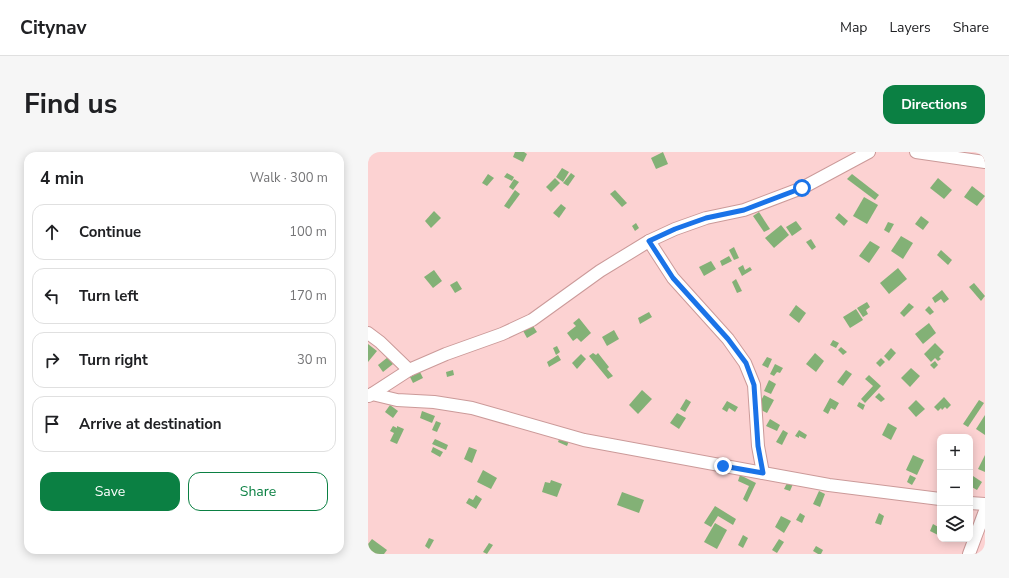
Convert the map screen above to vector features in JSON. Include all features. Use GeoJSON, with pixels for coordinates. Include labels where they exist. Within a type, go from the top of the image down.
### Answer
{"type":"FeatureCollection","features":[{"type":"Feature","properties":{"kind":"street"},"geometry":{"type":"LineString","coordinates":[[370,395],[409,370],[446,354],[502,334],[532,320],[600,271],[649,241],[675,229],[706,218],[744,210],[802,188],[869,152]]}},
{"type":"Feature","properties":{"kind":"street"},"geometry":{"type":"LineString","coordinates":[[916,152],[985,162]]}},
{"type":"Feature","properties":{"kind":"street"},"geometry":{"type":"LineString","coordinates":[[649,241],[673,278],[728,339],[746,363],[754,385],[758,446],[763,473]]}},
{"type":"Feature","properties":{"kind":"street"},"geometry":{"type":"LineString","coordinates":[[368,333],[380,342],[409,370]]}},
{"type":"Feature","properties":{"kind":"street"},"geometry":{"type":"LineString","coordinates":[[370,395],[397,400],[434,402],[472,408],[584,440],[763,473],[829,485],[937,499]]}},
{"type":"Feature","properties":{"kind":"street"},"geometry":{"type":"LineString","coordinates":[[973,503],[985,504]]}},
{"type":"Feature","properties":{"kind":"street"},"geometry":{"type":"LineString","coordinates":[[969,554],[985,511]]}},
{"type":"Feature","properties":{"kind":"building"},"geometry":{"type":"Polygon","coordinates":[[[515,152],[524,152],[527,154],[523,162],[513,157],[515,152]]]}},
{"type":"Feature","properties":{"kind":"building"},"geometry":{"type":"Polygon","coordinates":[[[663,152],[668,164],[656,169],[651,158],[663,152]]]}},
{"type":"Feature","properties":{"kind":"building"},"geometry":{"type":"Polygon","coordinates":[[[562,168],[569,172],[563,182],[556,177],[562,168]]]}},
{"type":"Feature","properties":{"kind":"building"},"geometry":{"type":"Polygon","coordinates":[[[507,173],[514,177],[512,181],[504,177],[507,173]]]}},
{"type":"Feature","properties":{"kind":"building"},"geometry":{"type":"Polygon","coordinates":[[[571,173],[575,176],[568,186],[563,183],[571,173]]]}},
{"type":"Feature","properties":{"kind":"building"},"geometry":{"type":"Polygon","coordinates":[[[488,174],[494,178],[487,186],[482,183],[488,174]]]}},
{"type":"Feature","properties":{"kind":"building"},"geometry":{"type":"Polygon","coordinates":[[[852,174],[879,195],[875,200],[847,179],[852,174]]]}},
{"type":"Feature","properties":{"kind":"building"},"geometry":{"type":"Polygon","coordinates":[[[555,178],[560,183],[551,192],[546,187],[555,178]]]}},
{"type":"Feature","properties":{"kind":"building"},"geometry":{"type":"Polygon","coordinates":[[[938,178],[952,190],[944,199],[930,188],[938,178]]]}},
{"type":"Feature","properties":{"kind":"building"},"geometry":{"type":"Polygon","coordinates":[[[514,179],[519,182],[513,190],[509,187],[514,179]]]}},
{"type":"Feature","properties":{"kind":"building"},"geometry":{"type":"Polygon","coordinates":[[[972,186],[985,196],[977,206],[964,197],[972,186]]]}},
{"type":"Feature","properties":{"kind":"building"},"geometry":{"type":"Polygon","coordinates":[[[515,190],[520,194],[509,209],[504,206],[515,190]]]}},
{"type":"Feature","properties":{"kind":"building"},"geometry":{"type":"Polygon","coordinates":[[[615,190],[627,203],[622,207],[610,194],[615,190]]]}},
{"type":"Feature","properties":{"kind":"building"},"geometry":{"type":"Polygon","coordinates":[[[864,197],[878,205],[867,224],[853,216],[864,197]]]}},
{"type":"Feature","properties":{"kind":"building"},"geometry":{"type":"Polygon","coordinates":[[[561,204],[566,208],[559,218],[553,213],[561,204]]]}},
{"type":"Feature","properties":{"kind":"building"},"geometry":{"type":"Polygon","coordinates":[[[434,211],[441,218],[431,228],[425,221],[434,211]]]}},
{"type":"Feature","properties":{"kind":"building"},"geometry":{"type":"Polygon","coordinates":[[[759,212],[770,229],[764,232],[753,216],[759,212]]]}},
{"type":"Feature","properties":{"kind":"building"},"geometry":{"type":"Polygon","coordinates":[[[839,213],[848,221],[844,226],[835,218],[839,213]]]}},
{"type":"Feature","properties":{"kind":"building"},"geometry":{"type":"Polygon","coordinates":[[[921,216],[929,222],[923,230],[915,224],[921,216]]]}},
{"type":"Feature","properties":{"kind":"building"},"geometry":{"type":"Polygon","coordinates":[[[796,221],[802,229],[792,236],[786,227],[796,221]]]}},
{"type":"Feature","properties":{"kind":"building"},"geometry":{"type":"Polygon","coordinates":[[[888,222],[894,224],[889,233],[884,230],[888,222]]]}},
{"type":"Feature","properties":{"kind":"building"},"geometry":{"type":"Polygon","coordinates":[[[636,223],[639,228],[635,231],[632,226],[636,223]]]}},
{"type":"Feature","properties":{"kind":"building"},"geometry":{"type":"Polygon","coordinates":[[[781,225],[789,235],[774,248],[765,238],[781,225]]]}},
{"type":"Feature","properties":{"kind":"building"},"geometry":{"type":"Polygon","coordinates":[[[901,236],[913,243],[903,259],[891,251],[901,236]]]}},
{"type":"Feature","properties":{"kind":"building"},"geometry":{"type":"Polygon","coordinates":[[[811,239],[816,247],[812,250],[806,242],[811,239]]]}},
{"type":"Feature","properties":{"kind":"building"},"geometry":{"type":"Polygon","coordinates":[[[870,241],[880,247],[869,263],[859,256],[870,241]]]}},
{"type":"Feature","properties":{"kind":"building"},"geometry":{"type":"Polygon","coordinates":[[[734,247],[739,258],[734,260],[729,250],[734,247]]]}},
{"type":"Feature","properties":{"kind":"building"},"geometry":{"type":"Polygon","coordinates":[[[941,250],[952,260],[948,265],[937,255],[941,250]]]}},
{"type":"Feature","properties":{"kind":"building"},"geometry":{"type":"Polygon","coordinates":[[[729,256],[732,261],[722,266],[720,261],[729,256]]]}},
{"type":"Feature","properties":{"kind":"building"},"geometry":{"type":"Polygon","coordinates":[[[711,261],[716,269],[704,276],[699,267],[711,261]]]}},
{"type":"Feature","properties":{"kind":"building"},"geometry":{"type":"Polygon","coordinates":[[[743,265],[745,270],[750,267],[752,270],[742,276],[738,268],[743,265]]]}},
{"type":"Feature","properties":{"kind":"building"},"geometry":{"type":"Polygon","coordinates":[[[898,268],[907,279],[889,294],[880,283],[898,268]]]}},
{"type":"Feature","properties":{"kind":"building"},"geometry":{"type":"Polygon","coordinates":[[[434,270],[442,281],[433,288],[424,277],[434,270]]]}},
{"type":"Feature","properties":{"kind":"building"},"geometry":{"type":"Polygon","coordinates":[[[736,279],[742,291],[737,293],[732,282],[736,279]]]}},
{"type":"Feature","properties":{"kind":"building"},"geometry":{"type":"Polygon","coordinates":[[[457,281],[462,289],[455,293],[450,285],[457,281]]]}},
{"type":"Feature","properties":{"kind":"building"},"geometry":{"type":"Polygon","coordinates":[[[974,283],[985,296],[981,301],[969,287],[974,283]]]}},
{"type":"Feature","properties":{"kind":"building"},"geometry":{"type":"Polygon","coordinates":[[[942,290],[949,299],[944,303],[941,299],[935,303],[932,298],[942,290]]]}},
{"type":"Feature","properties":{"kind":"building"},"geometry":{"type":"Polygon","coordinates":[[[867,302],[870,307],[866,310],[868,314],[863,317],[857,308],[867,302]]]}},
{"type":"Feature","properties":{"kind":"building"},"geometry":{"type":"Polygon","coordinates":[[[909,303],[914,307],[904,317],[900,313],[909,303]]]}},
{"type":"Feature","properties":{"kind":"building"},"geometry":{"type":"Polygon","coordinates":[[[796,305],[806,313],[799,323],[789,315],[796,305]]]}},
{"type":"Feature","properties":{"kind":"building"},"geometry":{"type":"Polygon","coordinates":[[[929,306],[934,312],[930,315],[925,310],[929,306]]]}},
{"type":"Feature","properties":{"kind":"building"},"geometry":{"type":"Polygon","coordinates":[[[856,309],[863,320],[850,328],[843,317],[856,309]]]}},
{"type":"Feature","properties":{"kind":"building"},"geometry":{"type":"Polygon","coordinates":[[[649,312],[652,317],[640,324],[638,318],[649,312]]]}},
{"type":"Feature","properties":{"kind":"building"},"geometry":{"type":"Polygon","coordinates":[[[579,318],[591,333],[581,342],[577,338],[573,341],[567,333],[576,326],[573,323],[579,318]]]}},
{"type":"Feature","properties":{"kind":"building"},"geometry":{"type":"Polygon","coordinates":[[[531,323],[537,332],[527,338],[522,329],[531,323]]]}},
{"type":"Feature","properties":{"kind":"building"},"geometry":{"type":"Polygon","coordinates":[[[929,323],[936,333],[923,344],[915,334],[929,323]]]}},
{"type":"Feature","properties":{"kind":"building"},"geometry":{"type":"Polygon","coordinates":[[[614,330],[619,339],[607,346],[602,337],[614,330]]]}},
{"type":"Feature","properties":{"kind":"building"},"geometry":{"type":"Polygon","coordinates":[[[833,340],[839,343],[836,348],[830,345],[833,340]]]}},
{"type":"Feature","properties":{"kind":"building"},"geometry":{"type":"Polygon","coordinates":[[[935,343],[944,352],[939,357],[941,359],[938,361],[935,358],[931,362],[924,354],[935,343]]]}},
{"type":"Feature","properties":{"kind":"building"},"geometry":{"type":"Polygon","coordinates":[[[368,344],[377,351],[368,362],[368,344]]]}},
{"type":"Feature","properties":{"kind":"building"},"geometry":{"type":"Polygon","coordinates":[[[557,346],[560,352],[556,355],[553,348],[557,346]]]}},
{"type":"Feature","properties":{"kind":"building"},"geometry":{"type":"Polygon","coordinates":[[[841,347],[847,352],[843,355],[838,350],[841,347]]]}},
{"type":"Feature","properties":{"kind":"building"},"geometry":{"type":"Polygon","coordinates":[[[891,348],[896,353],[889,361],[884,356],[891,348]]]}},
{"type":"Feature","properties":{"kind":"building"},"geometry":{"type":"Polygon","coordinates":[[[593,353],[596,355],[598,353],[609,367],[607,369],[613,376],[608,379],[589,356],[593,353]]]}},
{"type":"Feature","properties":{"kind":"building"},"geometry":{"type":"Polygon","coordinates":[[[815,353],[824,361],[816,372],[806,364],[815,353]]]}},
{"type":"Feature","properties":{"kind":"building"},"geometry":{"type":"Polygon","coordinates":[[[581,354],[586,359],[577,369],[572,363],[581,354]]]}},
{"type":"Feature","properties":{"kind":"building"},"geometry":{"type":"Polygon","coordinates":[[[558,355],[561,360],[549,367],[547,362],[558,355]]]}},
{"type":"Feature","properties":{"kind":"building"},"geometry":{"type":"Polygon","coordinates":[[[388,357],[393,364],[383,372],[378,365],[388,357]]]}},
{"type":"Feature","properties":{"kind":"building"},"geometry":{"type":"Polygon","coordinates":[[[767,357],[772,359],[768,368],[762,365],[767,357]]]}},
{"type":"Feature","properties":{"kind":"building"},"geometry":{"type":"Polygon","coordinates":[[[881,358],[885,362],[880,367],[876,363],[881,358]]]}},
{"type":"Feature","properties":{"kind":"building"},"geometry":{"type":"Polygon","coordinates":[[[935,361],[938,365],[934,369],[930,365],[935,361]]]}},
{"type":"Feature","properties":{"kind":"building"},"geometry":{"type":"Polygon","coordinates":[[[775,364],[783,368],[780,373],[777,372],[774,376],[770,374],[775,364]]]}},
{"type":"Feature","properties":{"kind":"building"},"geometry":{"type":"Polygon","coordinates":[[[911,368],[920,376],[910,387],[901,378],[911,368]]]}},
{"type":"Feature","properties":{"kind":"building"},"geometry":{"type":"Polygon","coordinates":[[[453,370],[454,375],[447,377],[446,372],[453,370]]]}},
{"type":"Feature","properties":{"kind":"building"},"geometry":{"type":"Polygon","coordinates":[[[846,370],[852,374],[843,386],[837,382],[846,370]]]}},
{"type":"Feature","properties":{"kind":"building"},"geometry":{"type":"Polygon","coordinates":[[[420,372],[423,378],[413,383],[410,377],[420,372]]]}},
{"type":"Feature","properties":{"kind":"building"},"geometry":{"type":"Polygon","coordinates":[[[869,375],[881,386],[865,403],[861,399],[873,386],[865,379],[869,375]]]}},
{"type":"Feature","properties":{"kind":"building"},"geometry":{"type":"Polygon","coordinates":[[[769,380],[776,384],[771,394],[764,391],[769,380]]]}},
{"type":"Feature","properties":{"kind":"building"},"geometry":{"type":"Polygon","coordinates":[[[642,390],[652,399],[638,414],[629,405],[642,390]]]}},
{"type":"Feature","properties":{"kind":"building"},"geometry":{"type":"Polygon","coordinates":[[[879,393],[885,399],[881,402],[875,397],[879,393]]]}},
{"type":"Feature","properties":{"kind":"building"},"geometry":{"type":"Polygon","coordinates":[[[764,395],[774,400],[767,413],[757,408],[764,395]]]}},
{"type":"Feature","properties":{"kind":"building"},"geometry":{"type":"Polygon","coordinates":[[[944,397],[951,405],[947,409],[945,407],[938,411],[934,407],[944,397]]]}},
{"type":"Feature","properties":{"kind":"building"},"geometry":{"type":"Polygon","coordinates":[[[830,398],[839,403],[835,410],[831,408],[828,414],[823,411],[830,398]]]}},
{"type":"Feature","properties":{"kind":"building"},"geometry":{"type":"Polygon","coordinates":[[[686,399],[691,402],[685,412],[680,409],[686,399]]]}},
{"type":"Feature","properties":{"kind":"building"},"geometry":{"type":"Polygon","coordinates":[[[916,400],[925,409],[916,417],[908,408],[916,400]]]}},
{"type":"Feature","properties":{"kind":"building"},"geometry":{"type":"Polygon","coordinates":[[[979,400],[984,403],[968,427],[963,424],[979,400]]]}},
{"type":"Feature","properties":{"kind":"building"},"geometry":{"type":"Polygon","coordinates":[[[727,401],[738,407],[735,412],[729,408],[727,412],[722,409],[727,401]]]}},
{"type":"Feature","properties":{"kind":"building"},"geometry":{"type":"Polygon","coordinates":[[[859,402],[865,405],[863,410],[857,406],[859,402]]]}},
{"type":"Feature","properties":{"kind":"building"},"geometry":{"type":"Polygon","coordinates":[[[390,405],[398,411],[393,418],[385,412],[390,405]]]}},
{"type":"Feature","properties":{"kind":"building"},"geometry":{"type":"Polygon","coordinates":[[[422,411],[435,416],[432,423],[420,418],[422,411]]]}},
{"type":"Feature","properties":{"kind":"building"},"geometry":{"type":"Polygon","coordinates":[[[677,413],[686,418],[679,429],[670,423],[677,413]]]}},
{"type":"Feature","properties":{"kind":"building"},"geometry":{"type":"Polygon","coordinates":[[[985,415],[985,435],[976,429],[985,415]]]}},
{"type":"Feature","properties":{"kind":"building"},"geometry":{"type":"Polygon","coordinates":[[[770,419],[780,425],[777,431],[766,426],[770,419]]]}},
{"type":"Feature","properties":{"kind":"building"},"geometry":{"type":"Polygon","coordinates":[[[436,421],[441,423],[437,432],[432,430],[436,421]]]}},
{"type":"Feature","properties":{"kind":"building"},"geometry":{"type":"Polygon","coordinates":[[[888,423],[897,428],[891,440],[882,435],[888,423]]]}},
{"type":"Feature","properties":{"kind":"building"},"geometry":{"type":"Polygon","coordinates":[[[393,426],[404,429],[397,444],[390,441],[394,433],[390,431],[393,426]]]}},
{"type":"Feature","properties":{"kind":"building"},"geometry":{"type":"Polygon","coordinates":[[[783,430],[788,433],[782,445],[776,442],[783,430]]]}},
{"type":"Feature","properties":{"kind":"building"},"geometry":{"type":"Polygon","coordinates":[[[799,430],[807,435],[805,439],[795,436],[799,430]]]}},
{"type":"Feature","properties":{"kind":"building"},"geometry":{"type":"Polygon","coordinates":[[[560,437],[569,441],[567,446],[558,442],[560,437]]]}},
{"type":"Feature","properties":{"kind":"building"},"geometry":{"type":"Polygon","coordinates":[[[435,439],[448,445],[446,450],[432,444],[435,439]]]}},
{"type":"Feature","properties":{"kind":"building"},"geometry":{"type":"Polygon","coordinates":[[[433,447],[443,452],[440,457],[431,452],[433,447]]]}},
{"type":"Feature","properties":{"kind":"building"},"geometry":{"type":"Polygon","coordinates":[[[469,447],[477,450],[472,463],[464,459],[469,447]]]}},
{"type":"Feature","properties":{"kind":"building"},"geometry":{"type":"Polygon","coordinates":[[[913,455],[924,460],[917,475],[906,470],[913,455]]]}},
{"type":"Feature","properties":{"kind":"building"},"geometry":{"type":"Polygon","coordinates":[[[985,455],[985,472],[978,469],[985,455]]]}},
{"type":"Feature","properties":{"kind":"building"},"geometry":{"type":"Polygon","coordinates":[[[483,470],[497,478],[491,489],[477,482],[483,470]]]}},
{"type":"Feature","properties":{"kind":"building"},"geometry":{"type":"Polygon","coordinates":[[[740,475],[756,483],[747,502],[743,499],[749,486],[738,481],[740,475]]]}},
{"type":"Feature","properties":{"kind":"building"},"geometry":{"type":"Polygon","coordinates":[[[910,475],[916,478],[912,485],[907,482],[910,475]]]}},
{"type":"Feature","properties":{"kind":"building"},"geometry":{"type":"Polygon","coordinates":[[[973,476],[982,482],[977,490],[973,488],[973,476]]]}},
{"type":"Feature","properties":{"kind":"building"},"geometry":{"type":"Polygon","coordinates":[[[551,480],[562,484],[557,497],[542,492],[545,482],[550,483],[551,480]]]}},
{"type":"Feature","properties":{"kind":"building"},"geometry":{"type":"Polygon","coordinates":[[[788,481],[793,484],[790,491],[784,489],[788,481]]]}},
{"type":"Feature","properties":{"kind":"building"},"geometry":{"type":"Polygon","coordinates":[[[819,491],[825,494],[820,507],[813,504],[819,491]]]}},
{"type":"Feature","properties":{"kind":"building"},"geometry":{"type":"Polygon","coordinates":[[[622,492],[644,500],[639,513],[617,505],[622,492]]]}},
{"type":"Feature","properties":{"kind":"building"},"geometry":{"type":"Polygon","coordinates":[[[476,495],[482,499],[476,509],[466,503],[469,498],[473,500],[476,495]]]}},
{"type":"Feature","properties":{"kind":"building"},"geometry":{"type":"Polygon","coordinates":[[[715,506],[736,519],[733,525],[718,516],[711,527],[704,523],[715,506]]]}},
{"type":"Feature","properties":{"kind":"building"},"geometry":{"type":"Polygon","coordinates":[[[800,513],[805,516],[802,523],[796,520],[800,513]]]}},
{"type":"Feature","properties":{"kind":"building"},"geometry":{"type":"Polygon","coordinates":[[[879,513],[884,516],[881,525],[875,523],[879,513]]]}},
{"type":"Feature","properties":{"kind":"building"},"geometry":{"type":"Polygon","coordinates":[[[781,516],[791,521],[784,533],[775,527],[781,516]]]}},
{"type":"Feature","properties":{"kind":"building"},"geometry":{"type":"Polygon","coordinates":[[[715,523],[727,530],[717,549],[704,542],[715,523]]]}},
{"type":"Feature","properties":{"kind":"building"},"geometry":{"type":"Polygon","coordinates":[[[933,524],[937,526],[937,534],[930,531],[933,524]]]}},
{"type":"Feature","properties":{"kind":"building"},"geometry":{"type":"Polygon","coordinates":[[[743,535],[748,538],[743,548],[738,545],[743,535]]]}},
{"type":"Feature","properties":{"kind":"building"},"geometry":{"type":"Polygon","coordinates":[[[429,538],[434,540],[429,549],[425,546],[429,538]]]}},
{"type":"Feature","properties":{"kind":"building"},"geometry":{"type":"Polygon","coordinates":[[[372,539],[387,550],[384,554],[372,554],[368,551],[368,544],[372,539]]]}},
{"type":"Feature","properties":{"kind":"building"},"geometry":{"type":"Polygon","coordinates":[[[779,539],[784,542],[777,553],[772,550],[779,539]]]}},
{"type":"Feature","properties":{"kind":"building"},"geometry":{"type":"Polygon","coordinates":[[[489,543],[493,545],[487,554],[483,552],[489,543]]]}},
{"type":"Feature","properties":{"kind":"building"},"geometry":{"type":"Polygon","coordinates":[[[816,546],[823,550],[821,554],[813,551],[816,546]]]}},
{"type":"Feature","properties":{"kind":"route"},"geometry":{"type":"LineString","coordinates":[[723,466],[763,473],[755,418],[754,385],[746,363],[728,339],[673,278],[649,241],[675,229],[706,218],[744,210],[802,188]]}}]}
